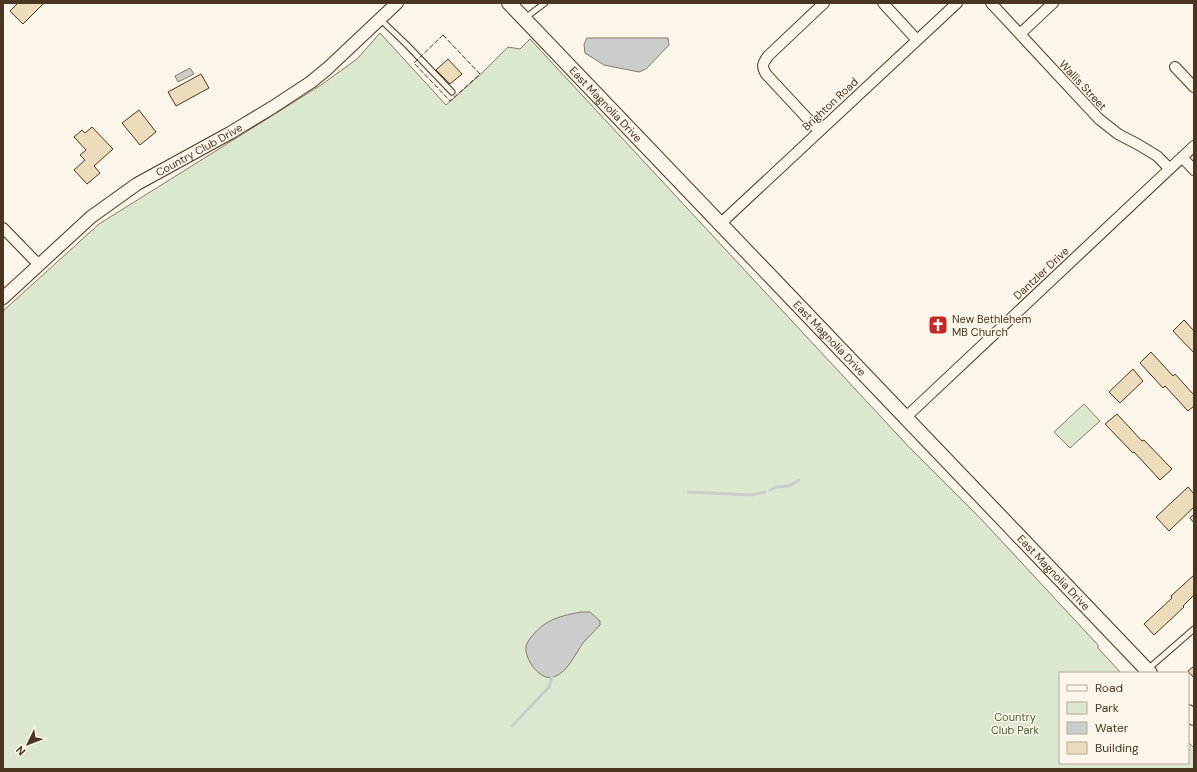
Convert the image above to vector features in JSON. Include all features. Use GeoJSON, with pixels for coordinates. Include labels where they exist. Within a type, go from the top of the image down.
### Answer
{"type":"FeatureCollection","features":[{"type":"Feature","properties":{"kind":"main road","name":"East Magnolia Drive"},"geometry":{"type":"LineString","coordinates":[[508,3],[1149,672]]}},
{"type":"Feature","properties":{"kind":"street","name":"Country Club Drive"},"geometry":{"type":"LineString","coordinates":[[3,298],[90,217],[122,193],[236,129],[311,82],[397,3]]}},
{"type":"Feature","properties":{"kind":"street"},"geometry":{"type":"LineString","coordinates":[[819,131],[766,74],[762,66],[763,62],[824,3]]}},
{"type":"Feature","properties":{"kind":"street"},"geometry":{"type":"LineString","coordinates":[[883,3],[917,40]]}},
{"type":"Feature","properties":{"kind":"street","name":"Brighton Road"},"geometry":{"type":"LineString","coordinates":[[720,224],[957,3]]}},
{"type":"Feature","properties":{"kind":"street","name":"Wallis Street"},"geometry":{"type":"LineString","coordinates":[[991,3],[1099,119],[1118,134],[1157,156],[1170,168]]}},
{"type":"Feature","properties":{"kind":"street"},"geometry":{"type":"LineString","coordinates":[[1020,34],[1053,3]]}},
{"type":"Feature","properties":{"kind":"street"},"geometry":{"type":"LineString","coordinates":[[1175,67],[1194,87]]}},
{"type":"Feature","properties":{"kind":"street","name":"Dantzler Drive"},"geometry":{"type":"LineString","coordinates":[[906,418],[1194,146]]}},
{"type":"Feature","properties":{"kind":"street"},"geometry":{"type":"LineString","coordinates":[[1182,157],[1194,170]]}},
{"type":"Feature","properties":{"kind":"street"},"geometry":{"type":"LineString","coordinates":[[3,228],[39,265]]}},
{"type":"Feature","properties":{"kind":"lane"},"geometry":{"type":"LineString","coordinates":[[524,19],[545,3]]}},
{"type":"Feature","properties":{"kind":"lane"},"geometry":{"type":"LineString","coordinates":[[380,19],[452,92]]}},
{"type":"Feature","properties":{"kind":"lane"},"geometry":{"type":"LineString","coordinates":[[1149,672],[1194,629]]}},
{"type":"Feature","properties":{"kind":"green space","name":"Country Club Park"},"geometry":{"type":"Polygon","coordinates":[[[380,33],[446,105],[481,74],[508,47],[520,49],[530,39],[909,447],[982,520],[1098,645],[1098,648],[1120,672],[1059,672],[1059,764],[1189,764],[1189,743],[1194,748],[1194,769],[3,769],[3,311],[99,224],[321,85],[357,59],[380,33]]]}},
{"type":"Feature","properties":{"kind":"green space"},"geometry":{"type":"Polygon","coordinates":[[[1084,404],[1100,421],[1070,448],[1054,432],[1084,404]]]}},
{"type":"Feature","properties":{"kind":"water"},"geometry":{"type":"Polygon","coordinates":[[[587,38],[668,38],[669,45],[646,69],[639,72],[604,65],[585,53],[584,44],[587,38]]]}},
{"type":"Feature","properties":{"kind":"water"},"geometry":{"type":"Polygon","coordinates":[[[190,68],[194,74],[178,82],[175,76],[190,68]]]}},
{"type":"Feature","properties":{"kind":"water"},"geometry":{"type":"Polygon","coordinates":[[[581,612],[590,612],[600,621],[600,625],[583,643],[565,670],[551,678],[540,674],[531,664],[526,652],[526,646],[530,639],[543,625],[554,619],[581,612]]]}},
{"type":"Feature","properties":{"kind":"building"},"geometry":{"type":"Polygon","coordinates":[[[18,3],[43,4],[23,24],[10,11],[18,3]]]}},
{"type":"Feature","properties":{"kind":"building"},"geometry":{"type":"Polygon","coordinates":[[[448,59],[462,74],[450,84],[436,70],[448,59]]]}},
{"type":"Feature","properties":{"kind":"building"},"geometry":{"type":"Polygon","coordinates":[[[201,74],[209,88],[176,106],[168,92],[201,74]]]}},
{"type":"Feature","properties":{"kind":"building"},"geometry":{"type":"Polygon","coordinates":[[[139,110],[156,132],[140,145],[122,123],[139,110]]]}},
{"type":"Feature","properties":{"kind":"building"},"geometry":{"type":"Polygon","coordinates":[[[92,127],[113,149],[94,166],[100,173],[87,184],[74,170],[85,160],[80,155],[86,150],[74,137],[82,130],[85,133],[92,127]]]}},
{"type":"Feature","properties":{"kind":"building"},"geometry":{"type":"Polygon","coordinates":[[[1184,320],[1194,331],[1194,353],[1173,331],[1184,320]]]}},
{"type":"Feature","properties":{"kind":"building"},"geometry":{"type":"Polygon","coordinates":[[[1151,352],[1173,376],[1175,374],[1194,395],[1194,406],[1188,411],[1165,386],[1163,388],[1140,363],[1151,352]]]}},
{"type":"Feature","properties":{"kind":"building"},"geometry":{"type":"Polygon","coordinates":[[[1133,369],[1143,381],[1120,403],[1109,392],[1133,369]]]}},
{"type":"Feature","properties":{"kind":"building"},"geometry":{"type":"Polygon","coordinates":[[[1117,414],[1142,441],[1144,440],[1172,469],[1160,480],[1105,424],[1117,414]]]}},
{"type":"Feature","properties":{"kind":"building"},"geometry":{"type":"Polygon","coordinates":[[[1188,487],[1194,494],[1194,507],[1169,531],[1156,517],[1188,487]]]}},
{"type":"Feature","properties":{"kind":"building"},"geometry":{"type":"Polygon","coordinates":[[[1194,514],[1194,523],[1190,518],[1194,514]]]}},
{"type":"Feature","properties":{"kind":"building"},"geometry":{"type":"Polygon","coordinates":[[[1194,575],[1194,595],[1183,606],[1184,607],[1154,635],[1144,624],[1194,575]]]}},
{"type":"Feature","properties":{"kind":"building"},"geometry":{"type":"Polygon","coordinates":[[[1194,666],[1194,678],[1189,672],[1188,671],[1194,666]]]}},
{"type":"Feature","properties":{"kind":"waterway"},"geometry":{"type":"LineString","coordinates":[[770,490],[776,487],[789,486],[799,480]]}},
{"type":"Feature","properties":{"kind":"waterway"},"geometry":{"type":"LineString","coordinates":[[688,492],[752,495],[765,492]]}},
{"type":"Feature","properties":{"kind":"waterway"},"geometry":{"type":"LineString","coordinates":[[512,726],[549,687],[552,677]]}},
{"type":"Feature","properties":{"kind":"fence"},"geometry":{"type":"LineString","coordinates":[[443,35],[480,74],[450,101],[414,63],[443,35]]}},
{"type":"Feature","properties":{"kind":"place","name":"New Bethlehem MB Church"},"geometry":{"type":"Point","coordinates":[938,325]}}]}
